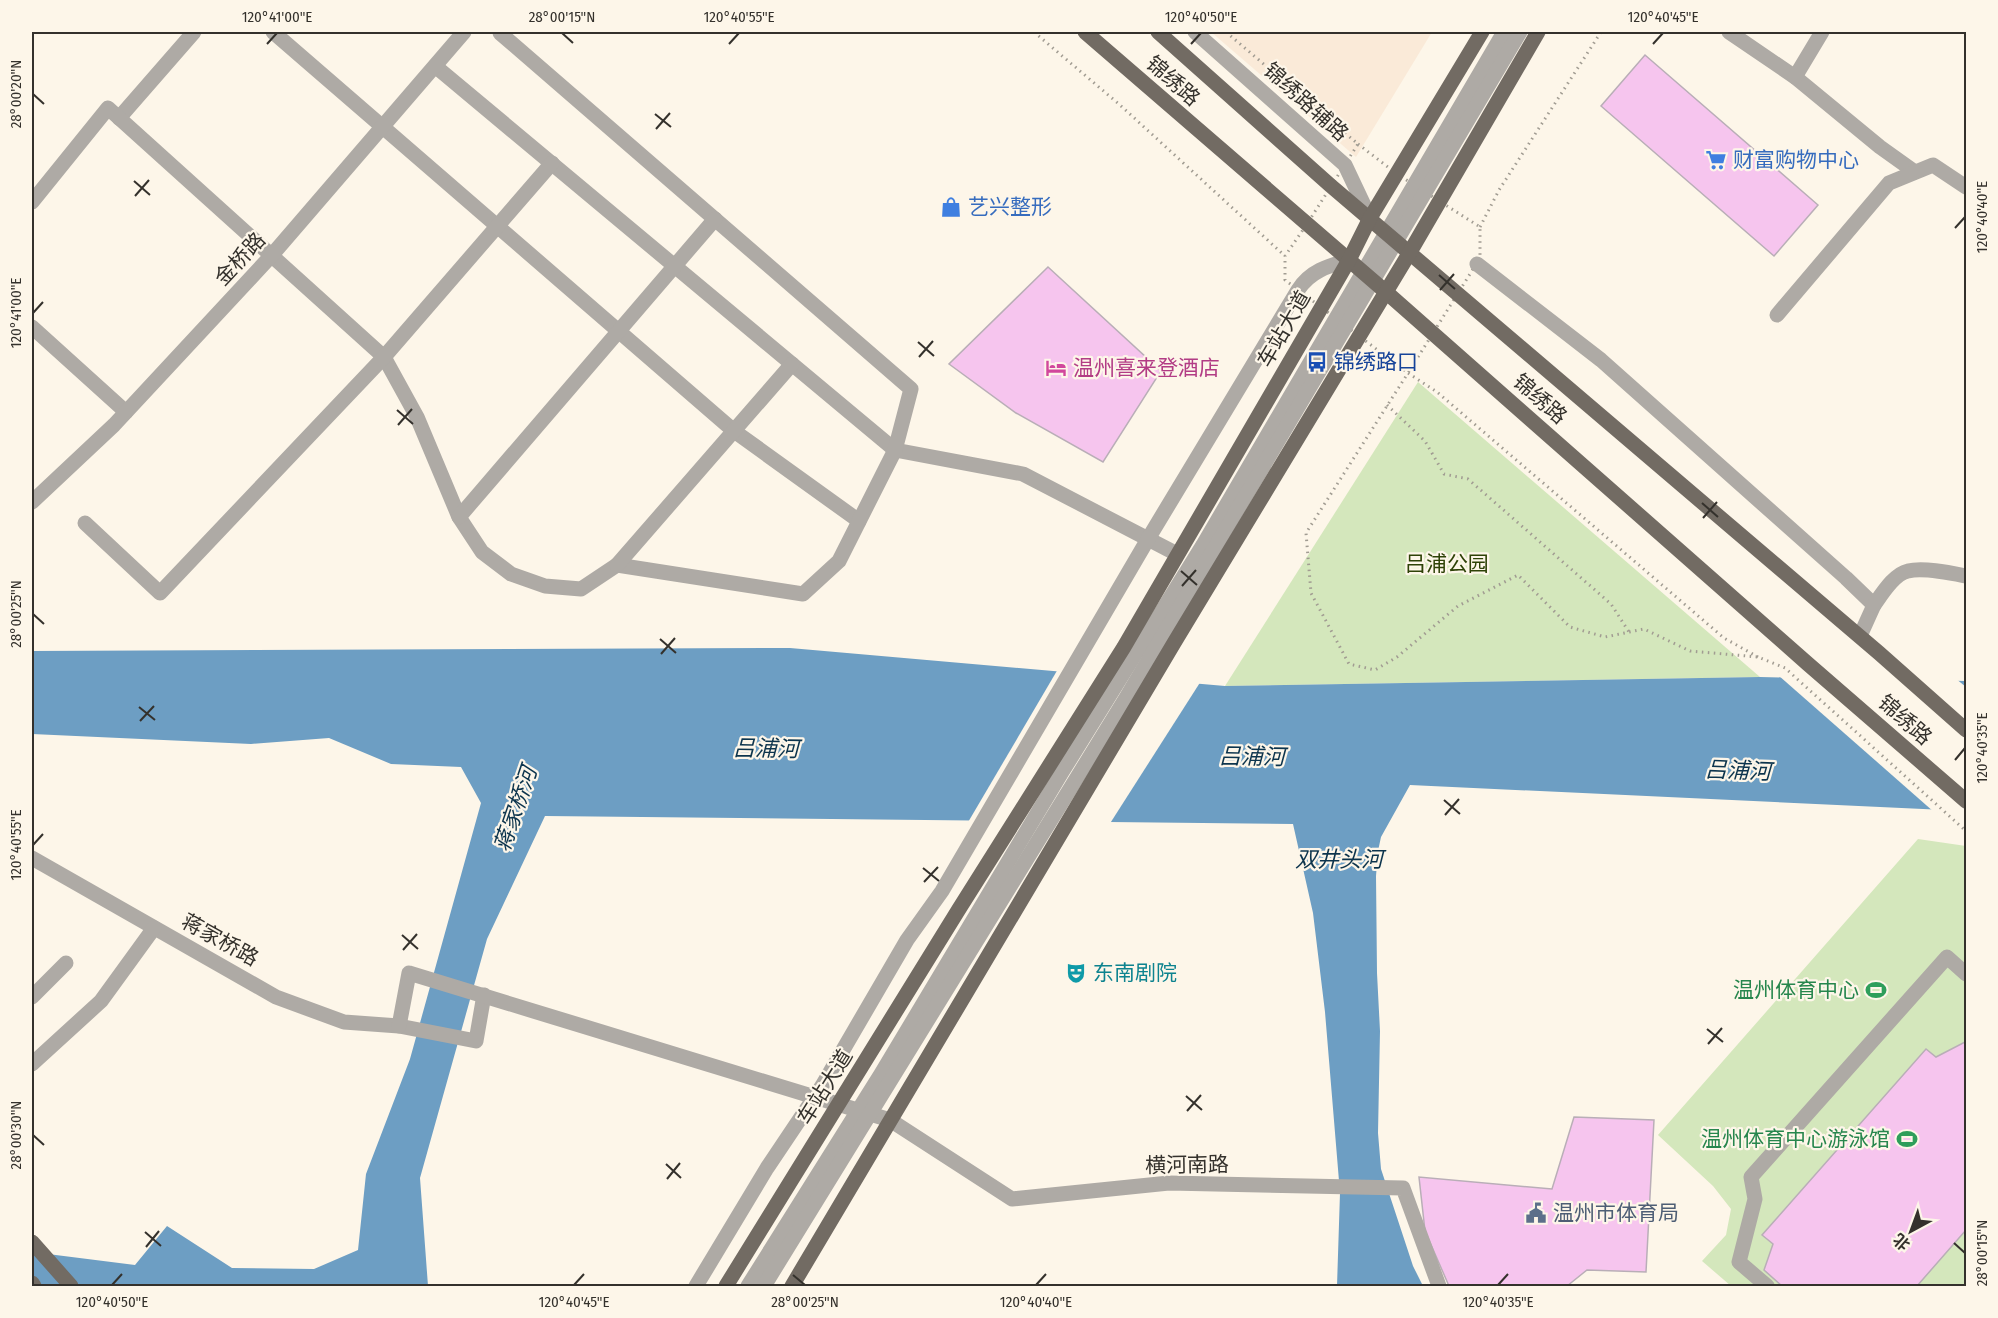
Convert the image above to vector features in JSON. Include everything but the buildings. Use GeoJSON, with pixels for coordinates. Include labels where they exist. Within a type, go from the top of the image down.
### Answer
{"type":"FeatureCollection","features":[{"type":"Feature","properties":{"kind":"main road","name":"锦绣路"},"geometry":{"type":"LineString","coordinates":[[1085,32],[1386,291],[1966,801]]}},
{"type":"Feature","properties":{"kind":"main road","name":"锦绣路"},"geometry":{"type":"LineString","coordinates":[[1158,32],[1331,186],[1860,636],[1966,730]]}},
{"type":"Feature","properties":{"kind":"main road","name":"车站大道"},"geometry":{"type":"LineString","coordinates":[[726,1287],[1124,647],[1349,260],[1370,219],[1482,32]]}},
{"type":"Feature","properties":{"kind":"main road"},"geometry":{"type":"LineString","coordinates":[[792,1287],[1174,643],[1410,252],[1538,32]]}},
{"type":"Feature","properties":{"kind":"main road"},"geometry":{"type":"LineString","coordinates":[[32,1242],[71,1287]]}},
{"type":"Feature","properties":{"kind":"street"},"geometry":{"type":"LineString","coordinates":[[119,118],[194,32]]}},
{"type":"Feature","properties":{"kind":"street"},"geometry":{"type":"LineString","coordinates":[[273,32],[734,431],[859,521]]}},
{"type":"Feature","properties":{"kind":"street","name":"金桥路"},"geometry":{"type":"LineString","coordinates":[[32,502],[126,412],[272,255],[464,32]]}},
{"type":"Feature","properties":{"kind":"street","name":"锦绣路辅路"},"geometry":{"type":"LineString","coordinates":[[1195,32],[1345,165],[1370,219]]}},
{"type":"Feature","properties":{"kind":"street"},"geometry":{"type":"LineString","coordinates":[[1391,237],[1504,32]]}},
{"type":"Feature","properties":{"kind":"street"},"geometry":{"type":"LineString","coordinates":[[748,1287],[865,1112],[1126,698],[1391,237],[1520,32]]}},
{"type":"Feature","properties":{"kind":"street"},"geometry":{"type":"LineString","coordinates":[[1729,32],[1795,77],[1880,147],[1915,172]]}},
{"type":"Feature","properties":{"kind":"street"},"geometry":{"type":"LineString","coordinates":[[1795,77],[1822,32]]}},
{"type":"Feature","properties":{"kind":"street"},"geometry":{"type":"LineString","coordinates":[[500,33],[911,389],[895,450],[839,561],[804,594],[617,565]]}},
{"type":"Feature","properties":{"kind":"street"},"geometry":{"type":"LineString","coordinates":[[435,66],[895,450],[1023,474],[1178,554]]}},
{"type":"Feature","properties":{"kind":"street"},"geometry":{"type":"LineString","coordinates":[[32,202],[108,108],[384,357],[417,417],[459,517],[482,552],[511,574],[545,586],[581,589],[617,565],[792,364]]}},
{"type":"Feature","properties":{"kind":"street"},"geometry":{"type":"LineString","coordinates":[[85,523],[160,593],[384,357],[552,163]]}},
{"type":"Feature","properties":{"kind":"street"},"geometry":{"type":"LineString","coordinates":[[1777,315],[1889,183],[1933,165],[1966,187]]}},
{"type":"Feature","properties":{"kind":"street"},"geometry":{"type":"LineString","coordinates":[[459,517],[715,219]]}},
{"type":"Feature","properties":{"kind":"street"},"geometry":{"type":"LineString","coordinates":[[696,1287],[767,1168],[814,1098],[908,940],[942,891],[1148,539],[1302,283],[1320,268],[1349,260]]}},
{"type":"Feature","properties":{"kind":"street"},"geometry":{"type":"LineString","coordinates":[[1477,264],[1601,360],[1874,605]]}},
{"type":"Feature","properties":{"kind":"street"},"geometry":{"type":"LineString","coordinates":[[764,1287],[1062,772],[1368,276]]}},
{"type":"Feature","properties":{"kind":"street"},"geometry":{"type":"LineString","coordinates":[[32,327],[126,412]]}},
{"type":"Feature","properties":{"kind":"street"},"geometry":{"type":"LineString","coordinates":[[1860,636],[1874,605],[1887,586],[1907,571],[1940,571],[1966,576]]}},
{"type":"Feature","properties":{"kind":"street","name":"蒋家桥路"},"geometry":{"type":"LineString","coordinates":[[32,858],[276,997],[344,1022],[399,1026],[476,1041],[484,995]]}},
{"type":"Feature","properties":{"kind":"street"},"geometry":{"type":"LineString","coordinates":[[32,1064],[102,1001],[154,928]]}},
{"type":"Feature","properties":{"kind":"street"},"geometry":{"type":"LineString","coordinates":[[1767,1287],[1739,1262],[1755,1199],[1751,1178],[1947,957],[1966,974]]}},
{"type":"Feature","properties":{"kind":"street"},"geometry":{"type":"LineString","coordinates":[[32,997],[66,963]]}},
{"type":"Feature","properties":{"kind":"street","name":"横河南路"},"geometry":{"type":"LineString","coordinates":[[399,1026],[409,973],[890,1120],[1012,1199],[1169,1183],[1403,1188],[1439,1287]]}},
{"type":"Feature","properties":{"kind":"path"},"geometry":{"type":"LineString","coordinates":[[1034,32],[1120,105],[1285,256]]}},
{"type":"Feature","properties":{"kind":"path"},"geometry":{"type":"LineString","coordinates":[[1226,32],[1358,144]]}},
{"type":"Feature","properties":{"kind":"path"},"geometry":{"type":"LineString","coordinates":[[1480,227],[1499,190],[1601,32]]}},
{"type":"Feature","properties":{"kind":"path"},"geometry":{"type":"LineString","coordinates":[[1758,657],[1690,651],[1644,629],[1605,637],[1570,627],[1518,575],[1458,606],[1396,657],[1375,670],[1349,664],[1311,593],[1306,533],[1408,373],[1437,392],[1724,638],[1758,657],[1785,668],[1966,831]]}},
{"type":"Feature","properties":{"kind":"path"},"geometry":{"type":"LineString","coordinates":[[1387,405],[1425,441],[1444,474],[1468,479],[1611,604],[1629,632]]}},
{"type":"Feature","properties":{"kind":"shaded area"},"geometry":{"type":"Polygon","coordinates":[[[1211,32],[1432,32],[1356,157],[1211,32]]]}},
{"type":"Feature","properties":{"kind":"green space","name":"吕浦公园"},"geometry":{"type":"Polygon","coordinates":[[[1418,382],[1760,677],[1225,686],[1418,382]]]}},
{"type":"Feature","properties":{"kind":"green space","name":"温州体育中心"},"geometry":{"type":"Polygon","coordinates":[[[1918,839],[1966,846],[1966,1286],[1731,1286],[1702,1261],[1726,1235],[1731,1209],[1713,1186],[1658,1135],[1918,839]]]}},
{"type":"Feature","properties":{"kind":"water"},"geometry":{"type":"Polygon","coordinates":[[[790,648],[1225,686],[1760,677],[1966,681],[1966,811],[1410,785],[1381,837],[1378,851],[1377,973],[1380,1031],[1378,1133],[1381,1169],[1413,1266],[1423,1286],[1337,1286],[1340,1193],[1325,1012],[1313,913],[1293,824],[545,816],[487,939],[420,1178],[428,1286],[32,1286],[32,1252],[135,1265],[167,1226],[232,1268],[314,1269],[358,1250],[366,1174],[410,1059],[481,803],[461,767],[391,764],[329,738],[251,744],[32,734],[32,651],[790,648]]]}},
{"type":"Feature","properties":{"kind":"pier"},"geometry":{"type":"Polygon","coordinates":[[[1058,669],[1201,681],[1109,825],[967,824],[1058,669]]]}},
{"type":"Feature","properties":{"kind":"pier"},"geometry":{"type":"Polygon","coordinates":[[[1777,674],[1955,678],[1966,687],[1966,814],[1934,812],[1777,674]]]}},
{"type":"Feature","properties":{"kind":"place","name":"财富购物中心"},"geometry":{"type":"Point","coordinates":[1716,160]}},
{"type":"Feature","properties":{"kind":"place","name":"艺兴整形"},"geometry":{"type":"Point","coordinates":[951,207]}},
{"type":"Feature","properties":{"kind":"place","name":"锦绣路口"},"geometry":{"type":"Point","coordinates":[1317,362]}},
{"type":"Feature","properties":{"kind":"place","name":"温州喜来登酒店"},"geometry":{"type":"Point","coordinates":[1056,368]}},
{"type":"Feature","properties":{"kind":"place","name":"东南剧院"},"geometry":{"type":"Point","coordinates":[1076,973]}},
{"type":"Feature","properties":{"kind":"place","name":"温州体育中心"},"geometry":{"type":"Point","coordinates":[1876,990]}},
{"type":"Feature","properties":{"kind":"place","name":"温州体育中心游泳馆"},"geometry":{"type":"Point","coordinates":[1907,1139]}},
{"type":"Feature","properties":{"kind":"place","name":"温州市体育局"},"geometry":{"type":"Point","coordinates":[1536,1213]}},
{"type":"Feature","properties":{"kind":"water label","name":"吕浦河"},"geometry":{"type":"Point","coordinates":[766,748]}},
{"type":"Feature","properties":{"kind":"water label","name":"吕浦河"},"geometry":{"type":"Point","coordinates":[1252,756]}},
{"type":"Feature","properties":{"kind":"water label","name":"吕浦河"},"geometry":{"type":"Point","coordinates":[1738,770]}},
{"type":"Feature","properties":{"kind":"water label","name":"蒋家桥河"},"geometry":{"type":"Point","coordinates":[515,809]}},
{"type":"Feature","properties":{"kind":"water label","name":"双井头河"},"geometry":{"type":"Point","coordinates":[1339,859]}}]}
